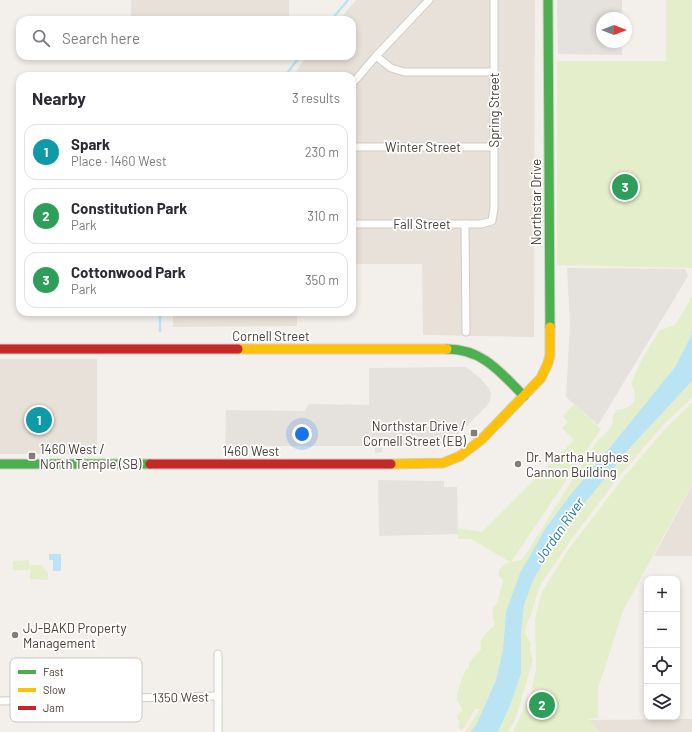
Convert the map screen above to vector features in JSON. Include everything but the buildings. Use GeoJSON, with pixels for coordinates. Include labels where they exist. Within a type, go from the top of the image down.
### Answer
{"type":"FeatureCollection","features":[{"type":"Feature","properties":{"kind":"street"},"geometry":{"type":"LineString","coordinates":[[356,79],[429,0]]}},
{"type":"Feature","properties":{"kind":"street","name":"Spring Street"},"geometry":{"type":"LineString","coordinates":[[492,221],[494,208],[494,0]]}},
{"type":"Feature","properties":{"kind":"street","name":"Northstar Drive"},"geometry":{"type":"LineString","coordinates":[[524,396],[541,378],[545,371],[548,363],[550,348],[548,0]]}},
{"type":"Feature","properties":{"kind":"street"},"geometry":{"type":"LineString","coordinates":[[376,56],[391,68],[404,72],[494,72]]}},
{"type":"Feature","properties":{"kind":"street","name":"Winter Street"},"geometry":{"type":"LineString","coordinates":[[356,147],[494,147]]}},
{"type":"Feature","properties":{"kind":"street","name":"Fall Street"},"geometry":{"type":"LineString","coordinates":[[356,224],[481,224],[492,221]]}},
{"type":"Feature","properties":{"kind":"street"},"geometry":{"type":"LineString","coordinates":[[466,224],[466,332]]}},
{"type":"Feature","properties":{"kind":"street","name":"Cornell Street"},"geometry":{"type":"LineString","coordinates":[[0,349],[458,348],[476,353],[484,358],[524,396]]}},
{"type":"Feature","properties":{"kind":"street","name":"1460 West"},"geometry":{"type":"LineString","coordinates":[[0,464],[446,463],[459,458],[470,449],[524,396]]}},
{"type":"Feature","properties":{"kind":"street"},"geometry":{"type":"LineString","coordinates":[[218,654],[218,732]]}},
{"type":"Feature","properties":{"kind":"street","name":"1350 West"},"geometry":{"type":"LineString","coordinates":[[142,698],[218,696]]}},
{"type":"Feature","properties":{"kind":"street","name":"1350 West"},"geometry":{"type":"LineString","coordinates":[[0,701],[10,701]]}},
{"type":"Feature","properties":{"kind":"shaded area"},"geometry":{"type":"Polygon","coordinates":[[[131,0],[289,0],[289,16],[131,16],[131,0]]]}},
{"type":"Feature","properties":{"kind":"shaded area"},"geometry":{"type":"Polygon","coordinates":[[[356,0],[535,0],[534,337],[423,335],[422,264],[356,264],[356,72],[296,72],[304,60],[356,60],[356,16],[342,16],[356,0]]]}},
{"type":"Feature","properties":{"kind":"shaded area"},"geometry":{"type":"Polygon","coordinates":[[[557,0],[622,0],[622,12],[596,12],[596,48],[622,48],[622,55],[558,54],[557,0]]]}},
{"type":"Feature","properties":{"kind":"shaded area"},"geometry":{"type":"Polygon","coordinates":[[[567,268],[685,269],[688,276],[598,425],[566,397],[570,324],[567,268]]]}},
{"type":"Feature","properties":{"kind":"shaded area"},"geometry":{"type":"Polygon","coordinates":[[[173,316],[297,316],[297,326],[173,327],[173,316]]]}},
{"type":"Feature","properties":{"kind":"shaded area"},"geometry":{"type":"Polygon","coordinates":[[[0,359],[97,359],[97,454],[0,454],[0,359]]]}},
{"type":"Feature","properties":{"kind":"shaded area"},"geometry":{"type":"Polygon","coordinates":[[[466,367],[480,378],[489,388],[491,394],[490,400],[487,406],[446,446],[382,446],[382,452],[375,453],[375,446],[234,446],[233,453],[225,454],[226,410],[304,411],[309,404],[369,405],[369,368],[466,367]]]}},
{"type":"Feature","properties":{"kind":"shaded area"},"geometry":{"type":"Polygon","coordinates":[[[378,480],[444,481],[444,487],[457,487],[458,534],[379,536],[378,480]]]}},
{"type":"Feature","properties":{"kind":"shaded area"},"geometry":{"type":"Polygon","coordinates":[[[692,485],[692,556],[654,556],[692,485]]]}},
{"type":"Feature","properties":{"kind":"shaded area"},"geometry":{"type":"Polygon","coordinates":[[[692,719],[692,732],[600,732],[589,720],[680,720],[692,719]]]}},
{"type":"Feature","properties":{"kind":"green space"},"geometry":{"type":"Polygon","coordinates":[[[666,0],[692,0],[692,268],[557,265],[557,61],[666,61],[666,0]]]}},
{"type":"Feature","properties":{"kind":"green space"},"geometry":{"type":"Polygon","coordinates":[[[692,296],[692,334],[675,367],[570,495],[545,529],[520,573],[506,612],[503,649],[496,680],[476,725],[470,732],[465,732],[480,709],[475,709],[465,727],[461,730],[458,727],[460,722],[457,715],[462,711],[462,709],[457,700],[457,693],[465,671],[469,668],[469,663],[481,649],[481,640],[491,628],[495,626],[493,608],[497,604],[503,580],[499,577],[499,570],[505,564],[510,562],[471,539],[458,539],[457,528],[482,532],[574,440],[562,428],[568,422],[563,416],[574,404],[601,429],[511,562],[521,560],[584,461],[599,439],[610,428],[613,422],[613,416],[617,410],[628,407],[634,402],[635,394],[631,383],[644,355],[660,330],[675,325],[692,296]]]}},
{"type":"Feature","properties":{"kind":"green space"},"geometry":{"type":"Polygon","coordinates":[[[692,381],[692,398],[663,425],[617,479],[573,537],[539,587],[531,615],[526,626],[525,634],[531,643],[530,651],[533,660],[515,720],[508,732],[498,732],[511,703],[524,605],[534,578],[559,537],[588,499],[629,449],[692,381]]]}},
{"type":"Feature","properties":{"kind":"green space"},"geometry":{"type":"Polygon","coordinates":[[[692,403],[692,484],[623,611],[598,689],[598,718],[588,719],[600,732],[513,732],[531,694],[536,669],[535,619],[542,592],[568,550],[624,477],[666,428],[692,403]]]}},
{"type":"Feature","properties":{"kind":"green space"},"geometry":{"type":"Polygon","coordinates":[[[29,560],[29,570],[13,570],[13,561],[29,560]]]}},
{"type":"Feature","properties":{"kind":"green space"},"geometry":{"type":"Polygon","coordinates":[[[30,565],[41,565],[48,573],[48,580],[30,579],[30,565]]]}},
{"type":"Feature","properties":{"kind":"water","name":"Jordan River"},"geometry":{"type":"Polygon","coordinates":[[[692,334],[692,381],[629,449],[588,499],[559,537],[534,578],[524,605],[521,635],[521,673],[511,703],[498,732],[470,732],[476,725],[496,680],[503,649],[506,612],[520,573],[545,529],[570,495],[675,367],[692,334]]]}},
{"type":"Feature","properties":{"kind":"water"},"geometry":{"type":"Polygon","coordinates":[[[49,554],[61,554],[61,571],[53,571],[53,560],[49,560],[49,554]]]}},
{"type":"Feature","properties":{"kind":"waterway"},"geometry":{"type":"LineString","coordinates":[[334,16],[348,0]]}},
{"type":"Feature","properties":{"kind":"waterway"},"geometry":{"type":"LineString","coordinates":[[288,72],[297,60]]}},
{"type":"Feature","properties":{"kind":"waterway"},"geometry":{"type":"LineString","coordinates":[[160,316],[160,331]]}},
{"type":"Feature","properties":{"kind":"traffic: fast"},"geometry":{"type":"LineString","coordinates":[[548,0],[550,327]]}},
{"type":"Feature","properties":{"kind":"traffic: fast"},"geometry":{"type":"LineString","coordinates":[[447,349],[460,350],[481,358],[499,371],[524,396]]}},
{"type":"Feature","properties":{"kind":"traffic: fast"},"geometry":{"type":"LineString","coordinates":[[0,464],[150,464]]}},
{"type":"Feature","properties":{"kind":"traffic: slow"},"geometry":{"type":"LineString","coordinates":[[391,464],[443,463],[460,456],[481,440],[541,378],[550,355],[550,327]]}},
{"type":"Feature","properties":{"kind":"traffic: slow"},"geometry":{"type":"LineString","coordinates":[[238,349],[447,349]]}},
{"type":"Feature","properties":{"kind":"traffic: jam"},"geometry":{"type":"LineString","coordinates":[[0,349],[238,349]]}},
{"type":"Feature","properties":{"kind":"traffic: jam"},"geometry":{"type":"LineString","coordinates":[[150,464],[391,464]]}},
{"type":"Feature","properties":{"kind":"place","name":"Cottonwood Park"},"geometry":{"type":"Point","coordinates":[625,187]}},
{"type":"Feature","properties":{"kind":"place","name":"Spark"},"geometry":{"type":"Point","coordinates":[39,420]}},
{"type":"Feature","properties":{"kind":"place","name":"Northstar Drive / Cornell Street (EB)"},"geometry":{"type":"Point","coordinates":[474,433]}},
{"type":"Feature","properties":{"kind":"place","name":"1460 West / North Temple (SB)"},"geometry":{"type":"Point","coordinates":[32,456]}},
{"type":"Feature","properties":{"kind":"place","name":"Dr. Martha Hughes Cannon Building"},"geometry":{"type":"Point","coordinates":[518,464]}},
{"type":"Feature","properties":{"kind":"place","name":"JJ-BAKD Property Management"},"geometry":{"type":"Point","coordinates":[15,635]}},
{"type":"Feature","properties":{"kind":"place","name":"Constitution Park"},"geometry":{"type":"Point","coordinates":[542,705]}}]}
